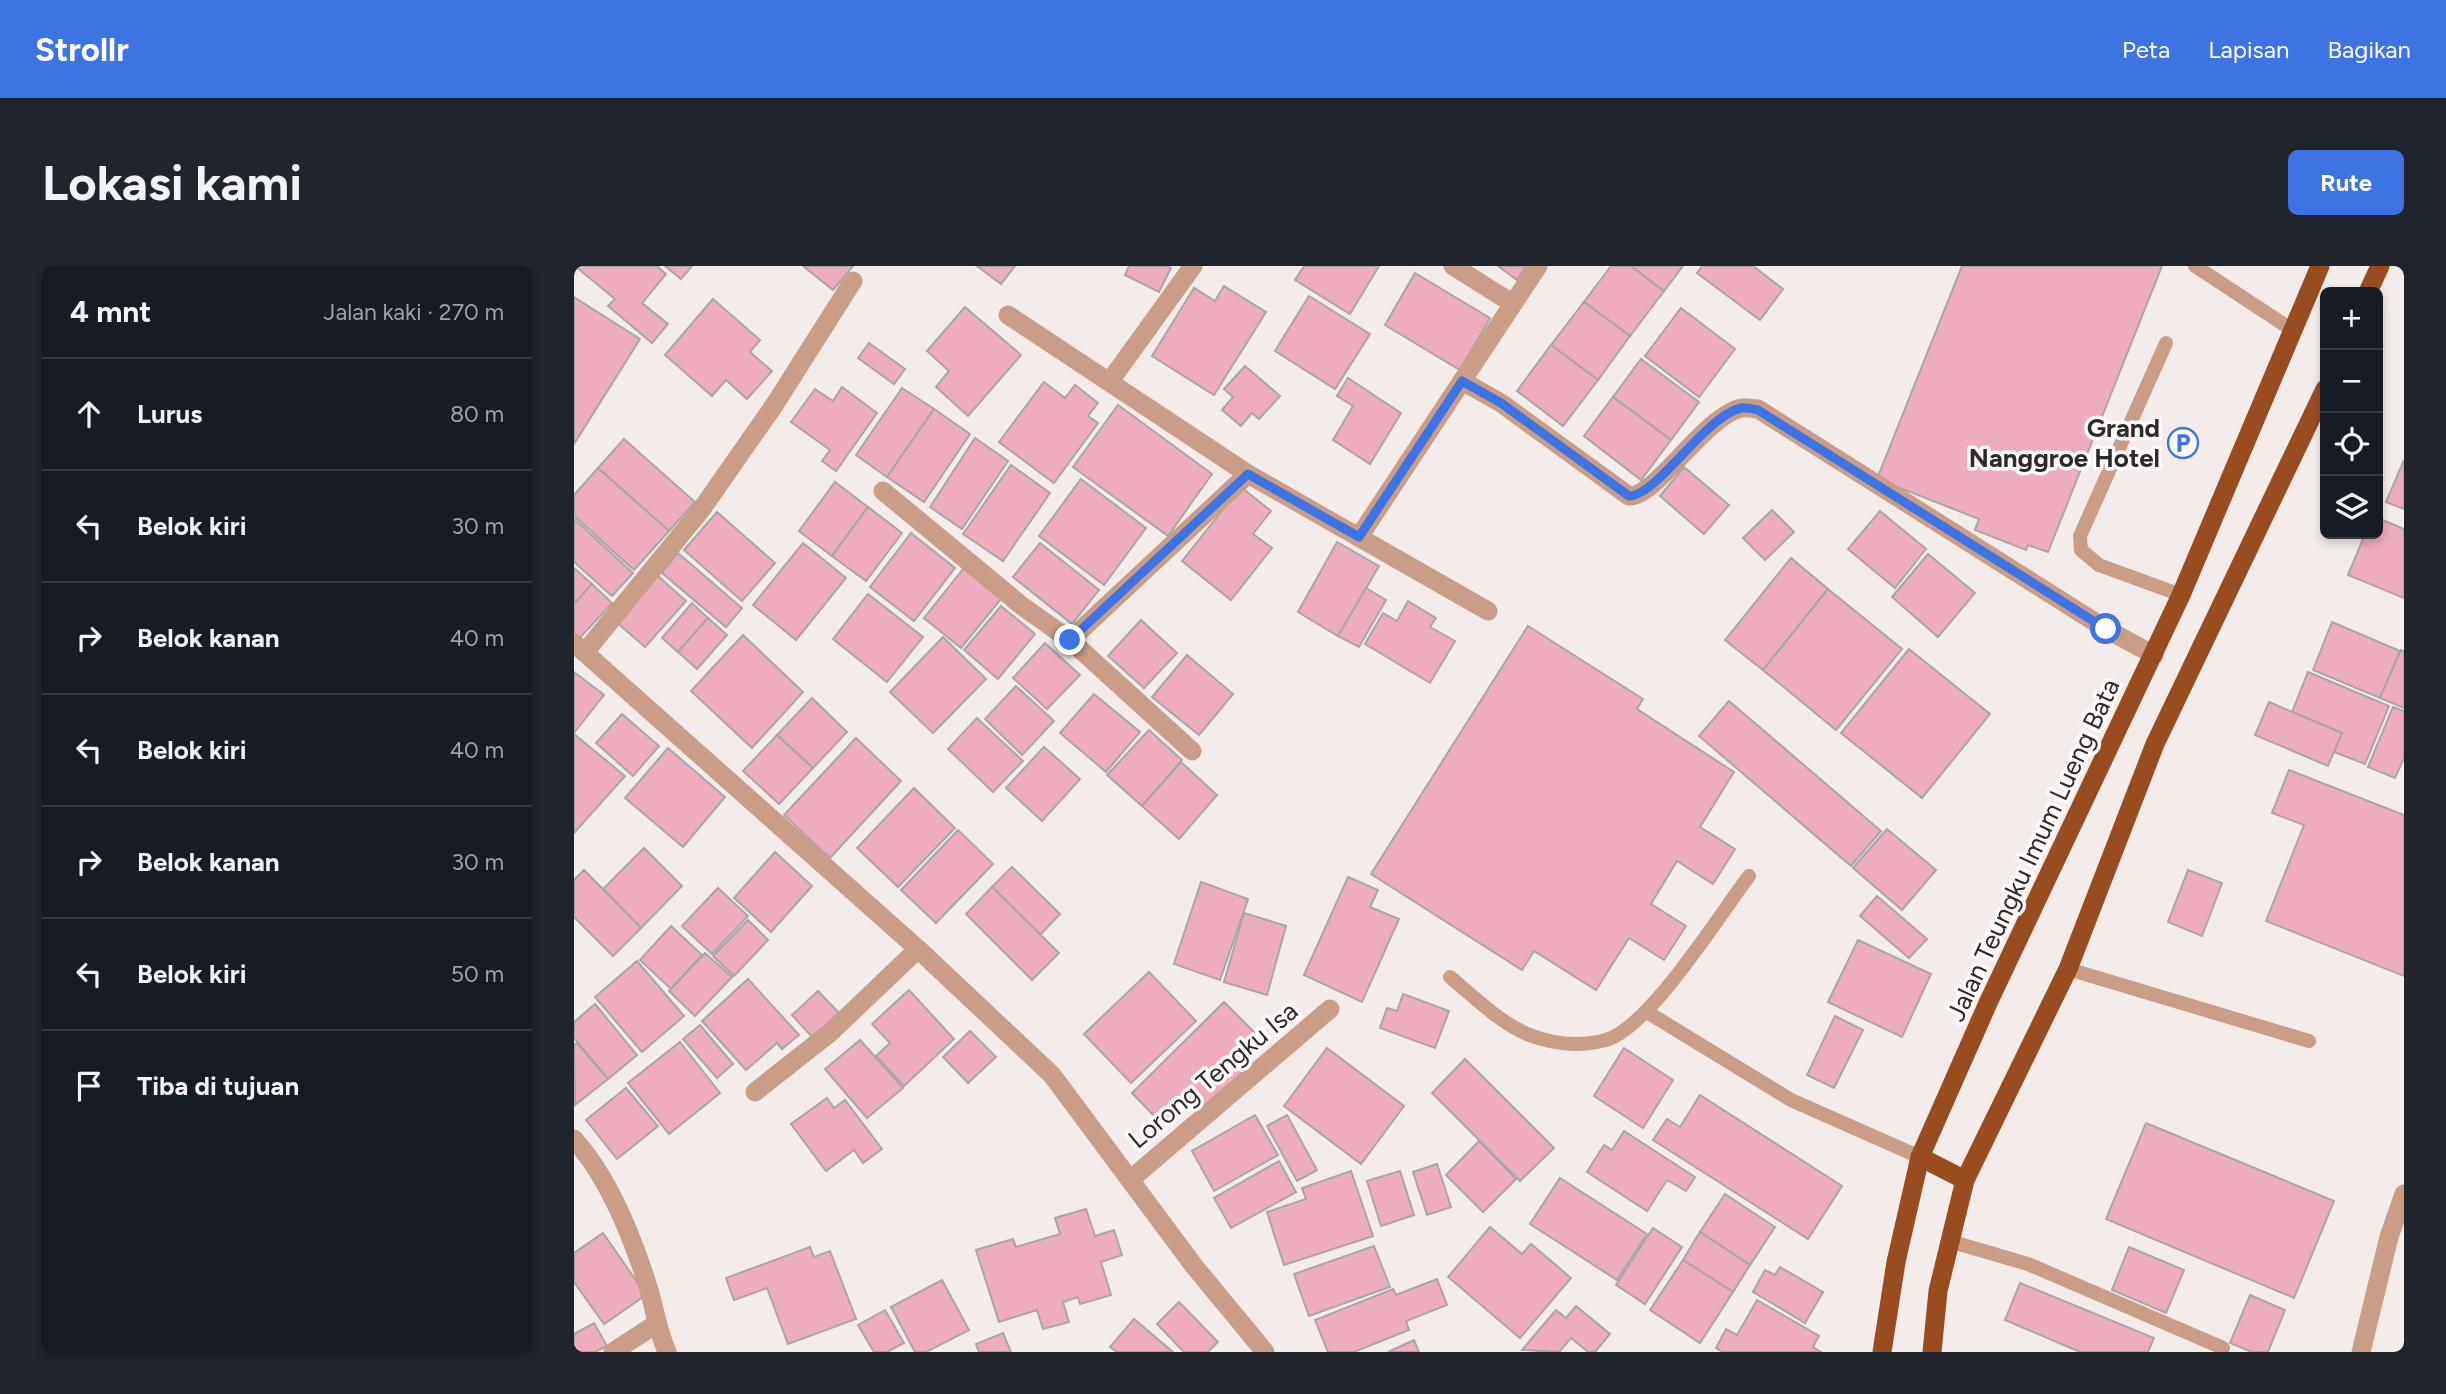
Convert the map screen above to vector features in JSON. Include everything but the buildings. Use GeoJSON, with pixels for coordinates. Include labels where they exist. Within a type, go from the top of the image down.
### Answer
{"type":"FeatureCollection","features":[{"type":"Feature","properties":{"kind":"highway","name":"Jalan Teungku Imum Lueng Bata"},"geometry":{"type":"LineString","coordinates":[[1882,1352],[1896,1262],[1920,1157],[1988,1003],[2181,595],[2320,266]]}},
{"type":"Feature","properties":{"kind":"highway"},"geometry":{"type":"LineString","coordinates":[[2370,287],[2379,266]]}},
{"type":"Feature","properties":{"kind":"highway"},"geometry":{"type":"LineString","coordinates":[[1932,1352],[1938,1292],[1965,1180],[2068,969],[2155,744],[2320,399]]}},
{"type":"Feature","properties":{"kind":"highway"},"geometry":{"type":"LineString","coordinates":[[1920,1157],[1965,1180]]}},
{"type":"Feature","properties":{"kind":"street"},"geometry":{"type":"LineString","coordinates":[[1110,381],[1193,266]]}},
{"type":"Feature","properties":{"kind":"street"},"geometry":{"type":"LineString","coordinates":[[1453,266],[1512,303]]}},
{"type":"Feature","properties":{"kind":"street"},"geometry":{"type":"LineString","coordinates":[[1359,537],[1538,266]]}},
{"type":"Feature","properties":{"kind":"street"},"geometry":{"type":"LineString","coordinates":[[853,281],[775,404],[701,510],[580,648],[918,949],[1052,1075],[1194,1266],[1265,1352]]}},
{"type":"Feature","properties":{"kind":"street"},"geometry":{"type":"LineString","coordinates":[[1008,315],[1248,474],[1488,611]]}},
{"type":"Feature","properties":{"kind":"street"},"geometry":{"type":"LineString","coordinates":[[1462,381],[1501,403],[1629,496],[1642,494],[1692,443],[1724,418],[1741,408],[1758,410],[2106,629],[2154,654]]}},
{"type":"Feature","properties":{"kind":"street"},"geometry":{"type":"LineString","coordinates":[[1070,640],[1248,474]]}},
{"type":"Feature","properties":{"kind":"street"},"geometry":{"type":"LineString","coordinates":[[883,491],[1022,606],[1070,640],[1192,751]]}},
{"type":"Feature","properties":{"kind":"street"},"geometry":{"type":"LineString","coordinates":[[755,1091],[831,1032],[918,949]]}},
{"type":"Feature","properties":{"kind":"street","name":"Lorong Tengku Isa"},"geometry":{"type":"LineString","coordinates":[[1130,1180],[1330,1009]]}},
{"type":"Feature","properties":{"kind":"street"},"geometry":{"type":"LineString","coordinates":[[574,1139],[588,1155],[617,1207],[649,1290],[656,1324],[667,1352]]}},
{"type":"Feature","properties":{"kind":"street"},"geometry":{"type":"LineString","coordinates":[[2361,1352],[2389,1237],[2404,1194]]}},
{"type":"Feature","properties":{"kind":"street"},"geometry":{"type":"LineString","coordinates":[[613,1352],[656,1324]]}},
{"type":"Feature","properties":{"kind":"lane"},"geometry":{"type":"LineString","coordinates":[[2195,266],[2294,331]]}},
{"type":"Feature","properties":{"kind":"lane"},"geometry":{"type":"LineString","coordinates":[[2166,343],[2080,536],[2081,551],[2099,565],[2181,595]]}},
{"type":"Feature","properties":{"kind":"lane"},"geometry":{"type":"LineString","coordinates":[[1450,977],[1488,1009],[1526,1033],[1569,1044],[1608,1040],[1647,1012],[1749,876]]}},
{"type":"Feature","properties":{"kind":"lane"},"geometry":{"type":"LineString","coordinates":[[2068,969],[2309,1041]]}},
{"type":"Feature","properties":{"kind":"lane"},"geometry":{"type":"LineString","coordinates":[[1647,1012],[1692,1043],[1791,1100],[1920,1157]]}},
{"type":"Feature","properties":{"kind":"lane"},"geometry":{"type":"LineString","coordinates":[[1949,1241],[2028,1264],[2223,1348]]}},
{"type":"Feature","properties":{"kind":"place","name":"Grand Nanggroe Hotel"},"geometry":{"type":"Point","coordinates":[2183,443]}},
{"type":"Feature","properties":{"kind":"route"},"geometry":{"type":"LineString","coordinates":[[1070,640],[1140,571],[1248,474],[1359,537],[1462,381],[1501,403],[1629,496],[1642,494],[1692,443],[1724,418],[1741,408],[1758,410],[2106,629]]}}]}
